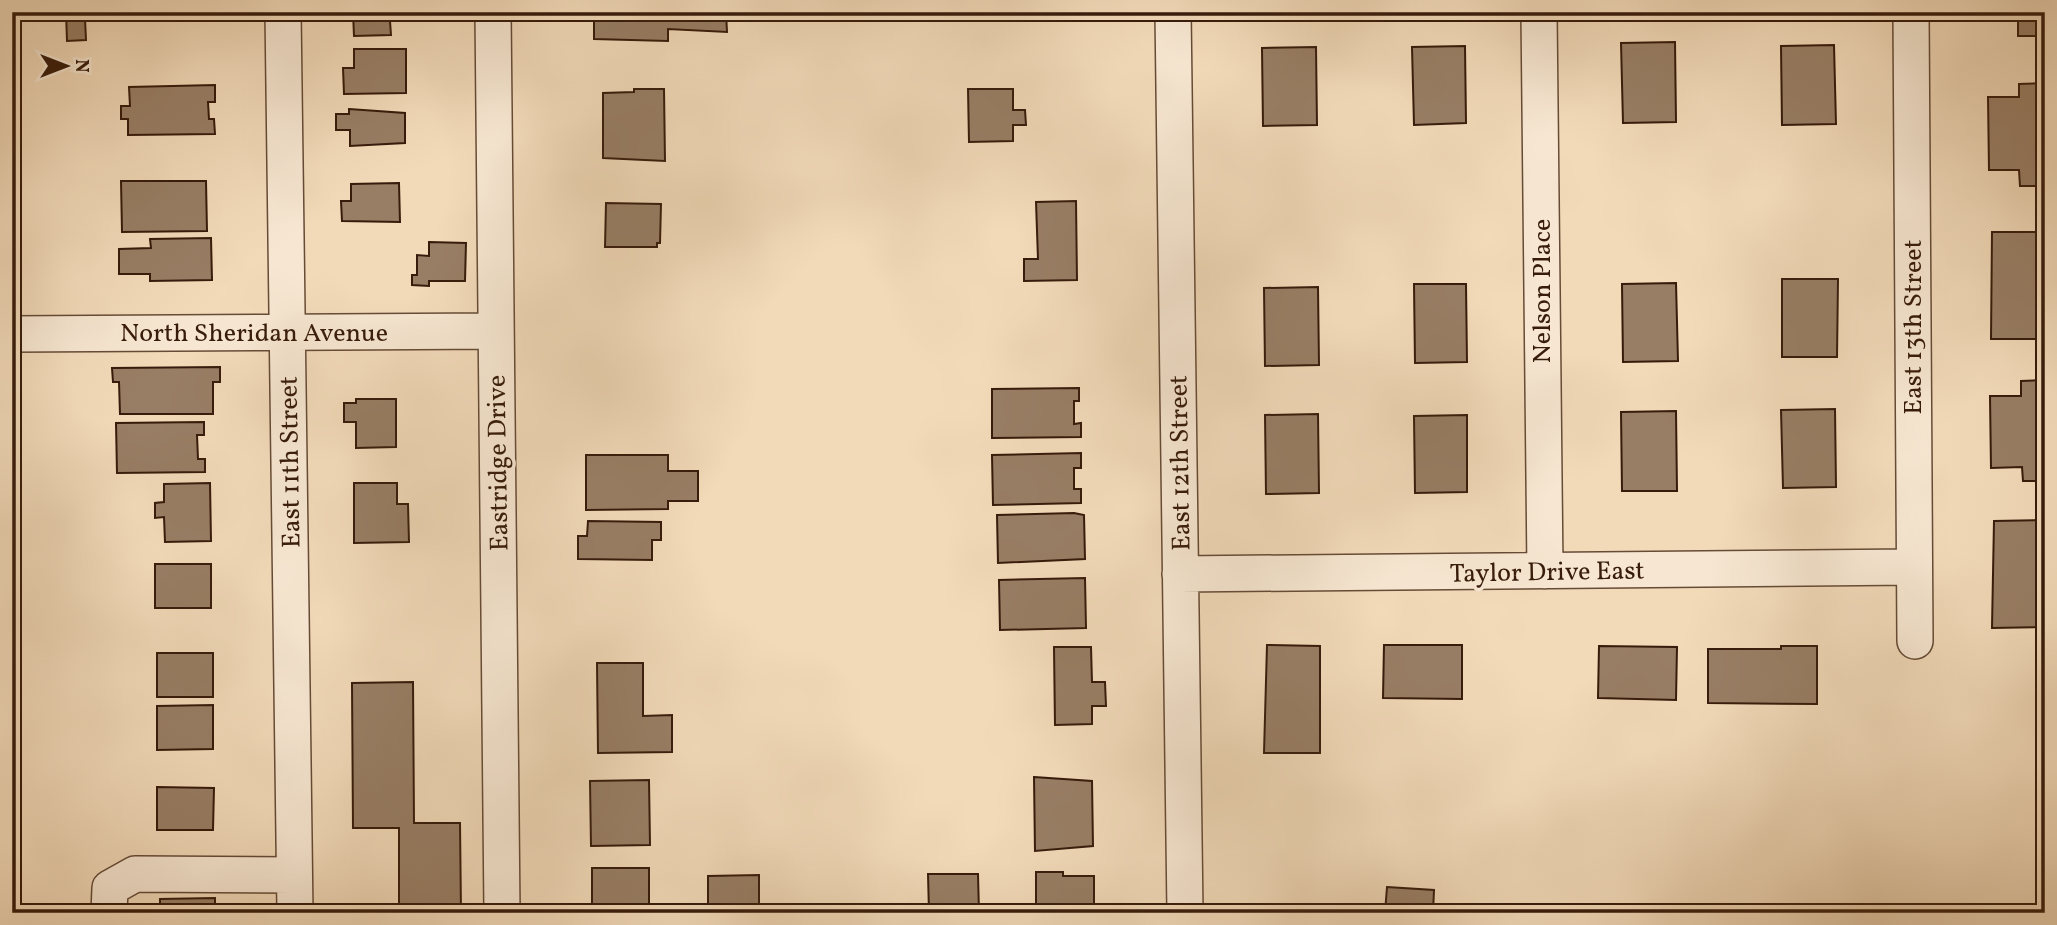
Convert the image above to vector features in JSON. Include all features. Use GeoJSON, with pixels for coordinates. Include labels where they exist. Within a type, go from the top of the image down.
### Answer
{"type":"FeatureCollection","features":[{"type":"Feature","properties":{"kind":"street","name":"East 11th Street"},"geometry":{"type":"LineString","coordinates":[[283,12],[295,913]]}},
{"type":"Feature","properties":{"kind":"street","name":"Eastridge Drive"},"geometry":{"type":"LineString","coordinates":[[493,12],[502,913]]}},
{"type":"Feature","properties":{"kind":"street","name":"East 12th Street"},"geometry":{"type":"LineString","coordinates":[[1173,12],[1185,913]]}},
{"type":"Feature","properties":{"kind":"street","name":"Nelson Place"},"geometry":{"type":"LineString","coordinates":[[1539,12],[1545,571]]}},
{"type":"Feature","properties":{"kind":"street","name":"East 13th Street"},"geometry":{"type":"LineString","coordinates":[[1911,12],[1915,641]]}},
{"type":"Feature","properties":{"kind":"street","name":"North Sheridan Avenue"},"geometry":{"type":"LineString","coordinates":[[12,334],[495,331]]}},
{"type":"Feature","properties":{"kind":"street","name":"Taylor Drive East"},"geometry":{"type":"LineString","coordinates":[[1181,574],[1913,567]]}},
{"type":"Feature","properties":{"kind":"street"},"geometry":{"type":"LineString","coordinates":[[110,913],[110,887],[135,874],[294,875]]}},
{"type":"Feature","properties":{"kind":"building"},"geometry":{"type":"Polygon","coordinates":[[[66,12],[108,12],[108,18],[85,19],[86,40],[67,41],[66,12]]]}},
{"type":"Feature","properties":{"kind":"building"},"geometry":{"type":"Polygon","coordinates":[[[353,12],[413,12],[413,21],[390,21],[391,35],[354,36],[353,12]]]}},
{"type":"Feature","properties":{"kind":"building"},"geometry":{"type":"Polygon","coordinates":[[[594,12],[726,12],[727,32],[668,29],[668,41],[594,39],[594,12]]]}},
{"type":"Feature","properties":{"kind":"building"},"geometry":{"type":"Polygon","coordinates":[[[1987,12],[2045,12],[2045,36],[2018,36],[2018,21],[1987,21],[1987,12]]]}},
{"type":"Feature","properties":{"kind":"building"},"geometry":{"type":"Polygon","coordinates":[[[1675,42],[1676,122],[1623,123],[1621,43],[1675,42]]]}},
{"type":"Feature","properties":{"kind":"building"},"geometry":{"type":"Polygon","coordinates":[[[1834,45],[1836,124],[1782,125],[1781,46],[1834,45]]]}},
{"type":"Feature","properties":{"kind":"building"},"geometry":{"type":"Polygon","coordinates":[[[1465,46],[1466,123],[1414,125],[1412,47],[1465,46]]]}},
{"type":"Feature","properties":{"kind":"building"},"geometry":{"type":"Polygon","coordinates":[[[1316,47],[1317,125],[1263,126],[1262,48],[1316,47]]]}},
{"type":"Feature","properties":{"kind":"building"},"geometry":{"type":"Polygon","coordinates":[[[354,49],[406,49],[406,93],[344,94],[343,68],[354,68],[354,49]]]}},
{"type":"Feature","properties":{"kind":"building"},"geometry":{"type":"Polygon","coordinates":[[[2045,83],[2045,186],[2020,186],[2019,170],[1989,170],[1988,97],[2019,97],[2019,84],[2045,83]]]}},
{"type":"Feature","properties":{"kind":"building"},"geometry":{"type":"Polygon","coordinates":[[[215,85],[215,102],[208,102],[209,119],[214,119],[215,134],[128,135],[128,119],[121,119],[121,106],[130,106],[129,87],[215,85]]]}},
{"type":"Feature","properties":{"kind":"building"},"geometry":{"type":"Polygon","coordinates":[[[634,89],[664,89],[665,161],[603,158],[603,93],[634,92],[634,89]]]}},
{"type":"Feature","properties":{"kind":"building"},"geometry":{"type":"Polygon","coordinates":[[[968,89],[1013,89],[1013,110],[1025,110],[1026,125],[1013,125],[1013,141],[969,142],[968,89]]]}},
{"type":"Feature","properties":{"kind":"building"},"geometry":{"type":"Polygon","coordinates":[[[349,109],[405,113],[405,143],[350,146],[350,130],[336,130],[336,114],[349,114],[349,109]]]}},
{"type":"Feature","properties":{"kind":"building"},"geometry":{"type":"Polygon","coordinates":[[[121,181],[206,181],[207,231],[122,232],[121,181]]]}},
{"type":"Feature","properties":{"kind":"building"},"geometry":{"type":"Polygon","coordinates":[[[399,183],[400,222],[342,221],[341,201],[351,201],[351,184],[399,183]]]}},
{"type":"Feature","properties":{"kind":"building"},"geometry":{"type":"Polygon","coordinates":[[[1076,201],[1077,280],[1024,281],[1024,259],[1038,259],[1036,202],[1076,201]]]}},
{"type":"Feature","properties":{"kind":"building"},"geometry":{"type":"Polygon","coordinates":[[[606,203],[661,204],[660,243],[657,243],[657,247],[605,247],[606,203]]]}},
{"type":"Feature","properties":{"kind":"building"},"geometry":{"type":"Polygon","coordinates":[[[1992,232],[2045,232],[2045,339],[1991,339],[1992,232]]]}},
{"type":"Feature","properties":{"kind":"building"},"geometry":{"type":"Polygon","coordinates":[[[211,238],[212,280],[150,281],[150,274],[119,274],[119,249],[151,248],[150,239],[211,238]]]}},
{"type":"Feature","properties":{"kind":"building"},"geometry":{"type":"Polygon","coordinates":[[[429,242],[466,243],[465,281],[429,281],[429,286],[412,285],[412,275],[417,275],[417,255],[429,256],[429,242]]]}},
{"type":"Feature","properties":{"kind":"building"},"geometry":{"type":"Polygon","coordinates":[[[1782,279],[1838,279],[1837,357],[1782,357],[1782,279]]]}},
{"type":"Feature","properties":{"kind":"building"},"geometry":{"type":"Polygon","coordinates":[[[1676,283],[1678,361],[1623,362],[1622,284],[1676,283]]]}},
{"type":"Feature","properties":{"kind":"building"},"geometry":{"type":"Polygon","coordinates":[[[1414,284],[1466,284],[1467,362],[1415,363],[1414,284]]]}},
{"type":"Feature","properties":{"kind":"building"},"geometry":{"type":"Polygon","coordinates":[[[1318,287],[1319,365],[1265,366],[1264,288],[1318,287]]]}},
{"type":"Feature","properties":{"kind":"building"},"geometry":{"type":"Polygon","coordinates":[[[220,367],[220,382],[213,382],[213,414],[120,414],[119,382],[113,382],[112,368],[220,367]]]}},
{"type":"Feature","properties":{"kind":"building"},"geometry":{"type":"Polygon","coordinates":[[[2045,380],[2045,481],[2023,481],[2022,467],[1991,468],[1990,396],[2021,396],[2021,381],[2045,380]]]}},
{"type":"Feature","properties":{"kind":"building"},"geometry":{"type":"Polygon","coordinates":[[[1079,388],[1079,401],[1074,401],[1074,424],[1081,423],[1081,437],[992,438],[992,389],[1079,388]]]}},
{"type":"Feature","properties":{"kind":"building"},"geometry":{"type":"Polygon","coordinates":[[[356,399],[396,399],[396,447],[356,448],[356,422],[344,422],[344,403],[356,403],[356,399]]]}},
{"type":"Feature","properties":{"kind":"building"},"geometry":{"type":"Polygon","coordinates":[[[1835,409],[1836,487],[1783,488],[1781,410],[1835,409]]]}},
{"type":"Feature","properties":{"kind":"building"},"geometry":{"type":"Polygon","coordinates":[[[1676,411],[1677,491],[1622,491],[1621,412],[1676,411]]]}},
{"type":"Feature","properties":{"kind":"building"},"geometry":{"type":"Polygon","coordinates":[[[1318,414],[1319,493],[1266,494],[1265,415],[1318,414]]]}},
{"type":"Feature","properties":{"kind":"building"},"geometry":{"type":"Polygon","coordinates":[[[1467,415],[1467,492],[1415,493],[1414,416],[1467,415]]]}},
{"type":"Feature","properties":{"kind":"building"},"geometry":{"type":"Polygon","coordinates":[[[204,422],[204,435],[197,435],[198,459],[205,459],[205,472],[117,473],[116,423],[204,422]]]}},
{"type":"Feature","properties":{"kind":"building"},"geometry":{"type":"Polygon","coordinates":[[[1081,453],[1081,468],[1074,468],[1074,489],[1081,489],[1081,503],[993,505],[992,455],[1081,453]]]}},
{"type":"Feature","properties":{"kind":"building"},"geometry":{"type":"Polygon","coordinates":[[[586,455],[668,455],[668,471],[698,471],[698,501],[668,501],[668,509],[586,510],[586,455]]]}},
{"type":"Feature","properties":{"kind":"building"},"geometry":{"type":"Polygon","coordinates":[[[210,483],[211,541],[165,542],[164,517],[155,518],[155,503],[164,502],[164,484],[210,483]]]}},
{"type":"Feature","properties":{"kind":"building"},"geometry":{"type":"Polygon","coordinates":[[[354,483],[397,483],[397,504],[408,504],[409,542],[354,543],[354,483]]]}},
{"type":"Feature","properties":{"kind":"building"},"geometry":{"type":"Polygon","coordinates":[[[997,515],[1084,515],[1085,559],[998,563],[997,515]]]}},
{"type":"Feature","properties":{"kind":"building"},"geometry":{"type":"Polygon","coordinates":[[[2045,520],[2045,627],[1992,628],[1994,521],[2045,520]]]}},
{"type":"Feature","properties":{"kind":"building"},"geometry":{"type":"Polygon","coordinates":[[[588,521],[661,522],[661,540],[652,540],[652,560],[578,559],[578,536],[587,536],[588,521]]]}},
{"type":"Feature","properties":{"kind":"building"},"geometry":{"type":"Polygon","coordinates":[[[155,564],[211,564],[211,608],[155,608],[155,564]]]}},
{"type":"Feature","properties":{"kind":"building"},"geometry":{"type":"Polygon","coordinates":[[[1085,578],[1086,628],[1000,630],[999,580],[1085,578]]]}},
{"type":"Feature","properties":{"kind":"building"},"geometry":{"type":"Polygon","coordinates":[[[1267,645],[1320,646],[1320,753],[1264,753],[1267,645]]]}},
{"type":"Feature","properties":{"kind":"building"},"geometry":{"type":"Polygon","coordinates":[[[1384,645],[1462,645],[1462,699],[1383,698],[1384,645]]]}},
{"type":"Feature","properties":{"kind":"building"},"geometry":{"type":"Polygon","coordinates":[[[1599,646],[1677,647],[1676,700],[1598,698],[1599,646]]]}},
{"type":"Feature","properties":{"kind":"building"},"geometry":{"type":"Polygon","coordinates":[[[1781,646],[1817,646],[1817,704],[1708,703],[1708,649],[1781,649],[1781,646]]]}},
{"type":"Feature","properties":{"kind":"building"},"geometry":{"type":"Polygon","coordinates":[[[1054,647],[1091,647],[1092,682],[1105,682],[1106,706],[1092,706],[1092,724],[1055,725],[1054,647]]]}},
{"type":"Feature","properties":{"kind":"building"},"geometry":{"type":"Polygon","coordinates":[[[157,653],[213,653],[213,697],[157,697],[157,653]]]}},
{"type":"Feature","properties":{"kind":"building"},"geometry":{"type":"Polygon","coordinates":[[[597,663],[643,663],[643,716],[672,715],[672,752],[598,753],[597,663]]]}},
{"type":"Feature","properties":{"kind":"building"},"geometry":{"type":"Polygon","coordinates":[[[413,682],[414,823],[460,823],[461,913],[399,913],[399,828],[353,828],[352,683],[413,682]]]}},
{"type":"Feature","properties":{"kind":"building"},"geometry":{"type":"Polygon","coordinates":[[[213,705],[213,749],[157,750],[157,706],[213,705]]]}},
{"type":"Feature","properties":{"kind":"building"},"geometry":{"type":"Polygon","coordinates":[[[1034,777],[1092,781],[1093,846],[1035,851],[1034,777]]]}},
{"type":"Feature","properties":{"kind":"building"},"geometry":{"type":"Polygon","coordinates":[[[649,780],[650,845],[591,846],[590,781],[649,780]]]}},
{"type":"Feature","properties":{"kind":"building"},"geometry":{"type":"Polygon","coordinates":[[[157,787],[214,788],[213,830],[157,830],[157,787]]]}},
{"type":"Feature","properties":{"kind":"building"},"geometry":{"type":"Polygon","coordinates":[[[592,868],[649,868],[649,913],[592,913],[592,868]]]}},
{"type":"Feature","properties":{"kind":"building"},"geometry":{"type":"Polygon","coordinates":[[[1036,872],[1063,872],[1063,876],[1094,876],[1094,913],[1036,913],[1036,872]]]}},
{"type":"Feature","properties":{"kind":"building"},"geometry":{"type":"Polygon","coordinates":[[[928,874],[978,874],[979,913],[929,913],[928,874]]]}},
{"type":"Feature","properties":{"kind":"building"},"geometry":{"type":"Polygon","coordinates":[[[759,875],[759,913],[708,913],[708,876],[759,875]]]}},
{"type":"Feature","properties":{"kind":"building"},"geometry":{"type":"Polygon","coordinates":[[[1387,887],[1434,890],[1433,913],[1385,913],[1387,887]]]}},
{"type":"Feature","properties":{"kind":"building"},"geometry":{"type":"Polygon","coordinates":[[[215,898],[215,913],[160,913],[160,899],[215,898]]]}}]}
